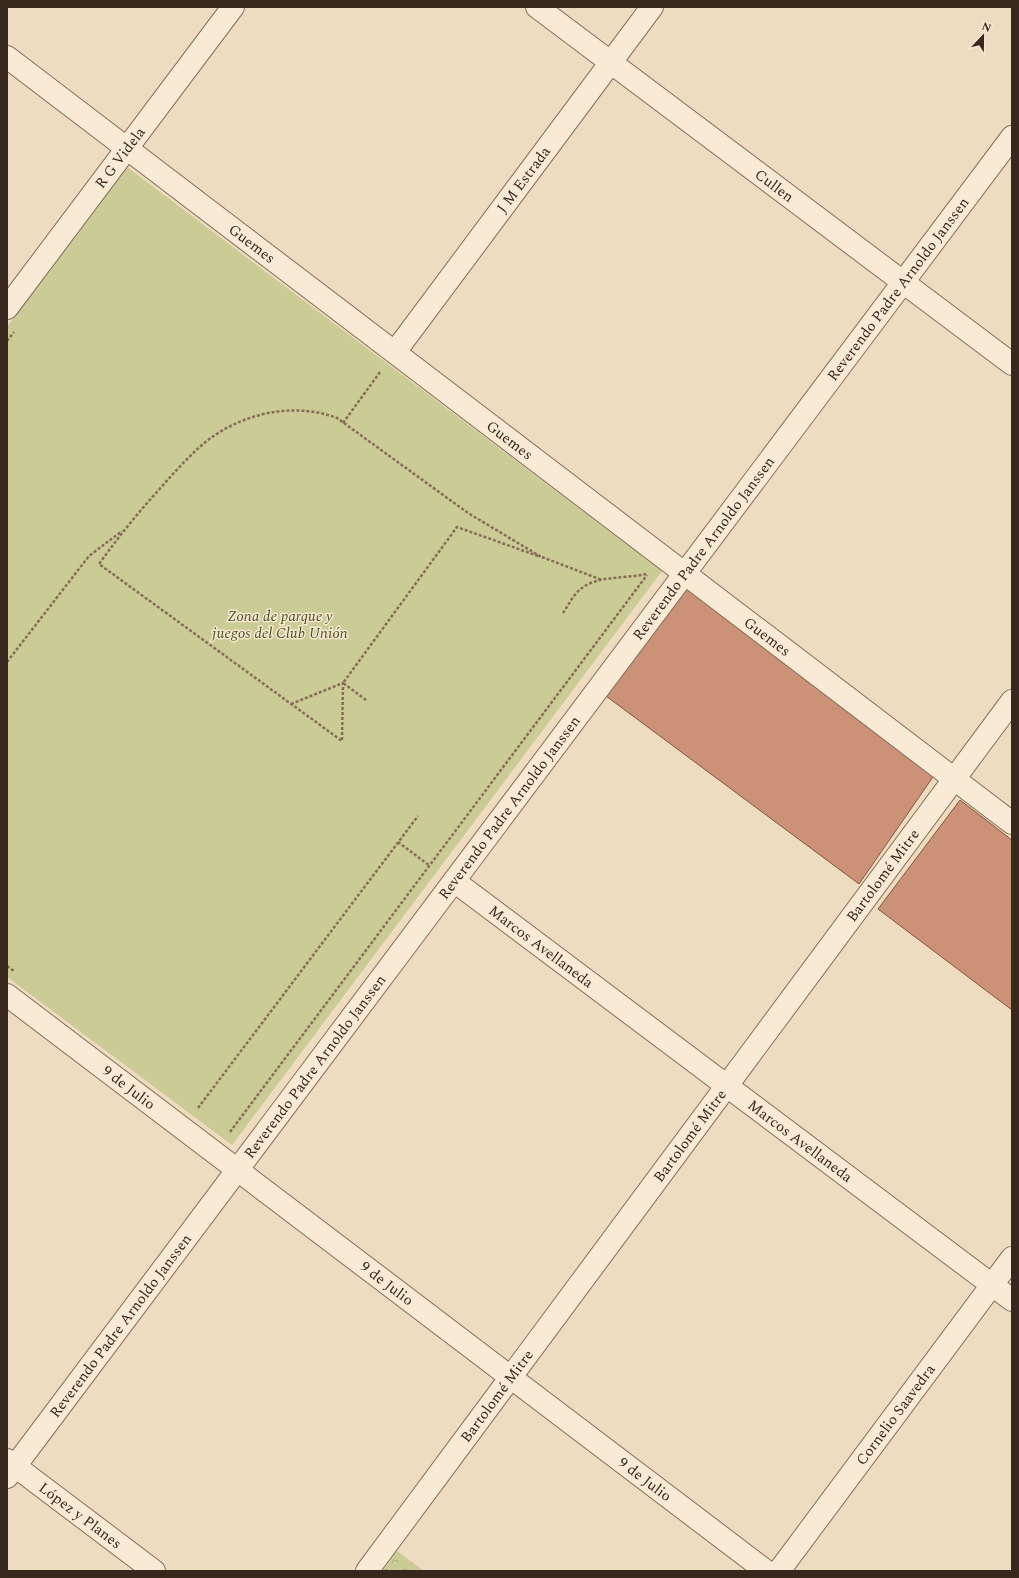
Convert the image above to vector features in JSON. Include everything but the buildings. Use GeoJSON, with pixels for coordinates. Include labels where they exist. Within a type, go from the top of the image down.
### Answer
{"type":"FeatureCollection","features":[{"type":"Feature","properties":{"kind":"street","name":"R G Videla"},"geometry":{"type":"LineString","coordinates":[[7,308],[233,7]]}},
{"type":"Feature","properties":{"kind":"street","name":"Cullen"},"geometry":{"type":"LineString","coordinates":[[537,7],[1012,364]]}},
{"type":"Feature","properties":{"kind":"street","name":"J M Estrada"},"geometry":{"type":"LineString","coordinates":[[395,352],[652,7]]}},
{"type":"Feature","properties":{"kind":"street","name":"Guemes"},"geometry":{"type":"LineString","coordinates":[[7,57],[1012,823]]}},
{"type":"Feature","properties":{"kind":"street","name":"Reverendo Padre Arnoldo Janssen"},"geometry":{"type":"LineString","coordinates":[[10,1468],[238,1169],[1012,137]]}},
{"type":"Feature","properties":{"kind":"street","name":"Bartolomé Mitre"},"geometry":{"type":"LineString","coordinates":[[367,1571],[1012,701]]}},
{"type":"Feature","properties":{"kind":"street","name":"Marcos Avellaneda"},"geometry":{"type":"LineString","coordinates":[[454,881],[1012,1300]]}},
{"type":"Feature","properties":{"kind":"street","name":"9 de Julio"},"geometry":{"type":"LineString","coordinates":[[7,995],[766,1571]]}},
{"type":"Feature","properties":{"kind":"street","name":"Cornelio Saavedra"},"geometry":{"type":"LineString","coordinates":[[779,1571],[1012,1258]]}},
{"type":"Feature","properties":{"kind":"street","name":"López y Planes"},"geometry":{"type":"LineString","coordinates":[[10,1468],[154,1571]]}},
{"type":"Feature","properties":{"kind":"path"},"geometry":{"type":"LineString","coordinates":[[7,341],[16,329]]}},
{"type":"Feature","properties":{"kind":"path"},"geometry":{"type":"LineString","coordinates":[[343,422],[381,370],[375,366]]}},
{"type":"Feature","properties":{"kind":"path"},"geometry":{"type":"LineString","coordinates":[[343,683],[342,741],[99,564],[126,528],[165,483],[203,444],[234,425],[265,413],[301,410],[321,412],[343,422],[468,513],[543,558]]}},
{"type":"Feature","properties":{"kind":"path"},"geometry":{"type":"LineString","coordinates":[[291,704],[343,683],[457,527],[602,580]]}},
{"type":"Feature","properties":{"kind":"path"},"geometry":{"type":"LineString","coordinates":[[7,662],[89,556],[126,528]]}},
{"type":"Feature","properties":{"kind":"path"},"geometry":{"type":"LineString","coordinates":[[642,568],[648,573]]}},
{"type":"Feature","properties":{"kind":"path"},"geometry":{"type":"LineString","coordinates":[[563,613],[582,588],[602,580],[630,578],[648,573]]}},
{"type":"Feature","properties":{"kind":"path"},"geometry":{"type":"LineString","coordinates":[[231,1132],[648,573]]}},
{"type":"Feature","properties":{"kind":"path"},"geometry":{"type":"LineString","coordinates":[[343,683],[366,700]]}},
{"type":"Feature","properties":{"kind":"path"},"geometry":{"type":"LineString","coordinates":[[198,1108],[418,816]]}},
{"type":"Feature","properties":{"kind":"path"},"geometry":{"type":"LineString","coordinates":[[398,842],[430,866]]}},
{"type":"Feature","properties":{"kind":"green space","name":"Zona de parque y juegos del Club Unión"},"geometry":{"type":"Polygon","coordinates":[[[127,167],[662,571],[232,1145],[7,977],[7,327],[127,167]]]}},
{"type":"Feature","properties":{"kind":"green space"},"geometry":{"type":"Polygon","coordinates":[[[397,1551],[424,1571],[383,1571],[397,1551]]]}}]}
